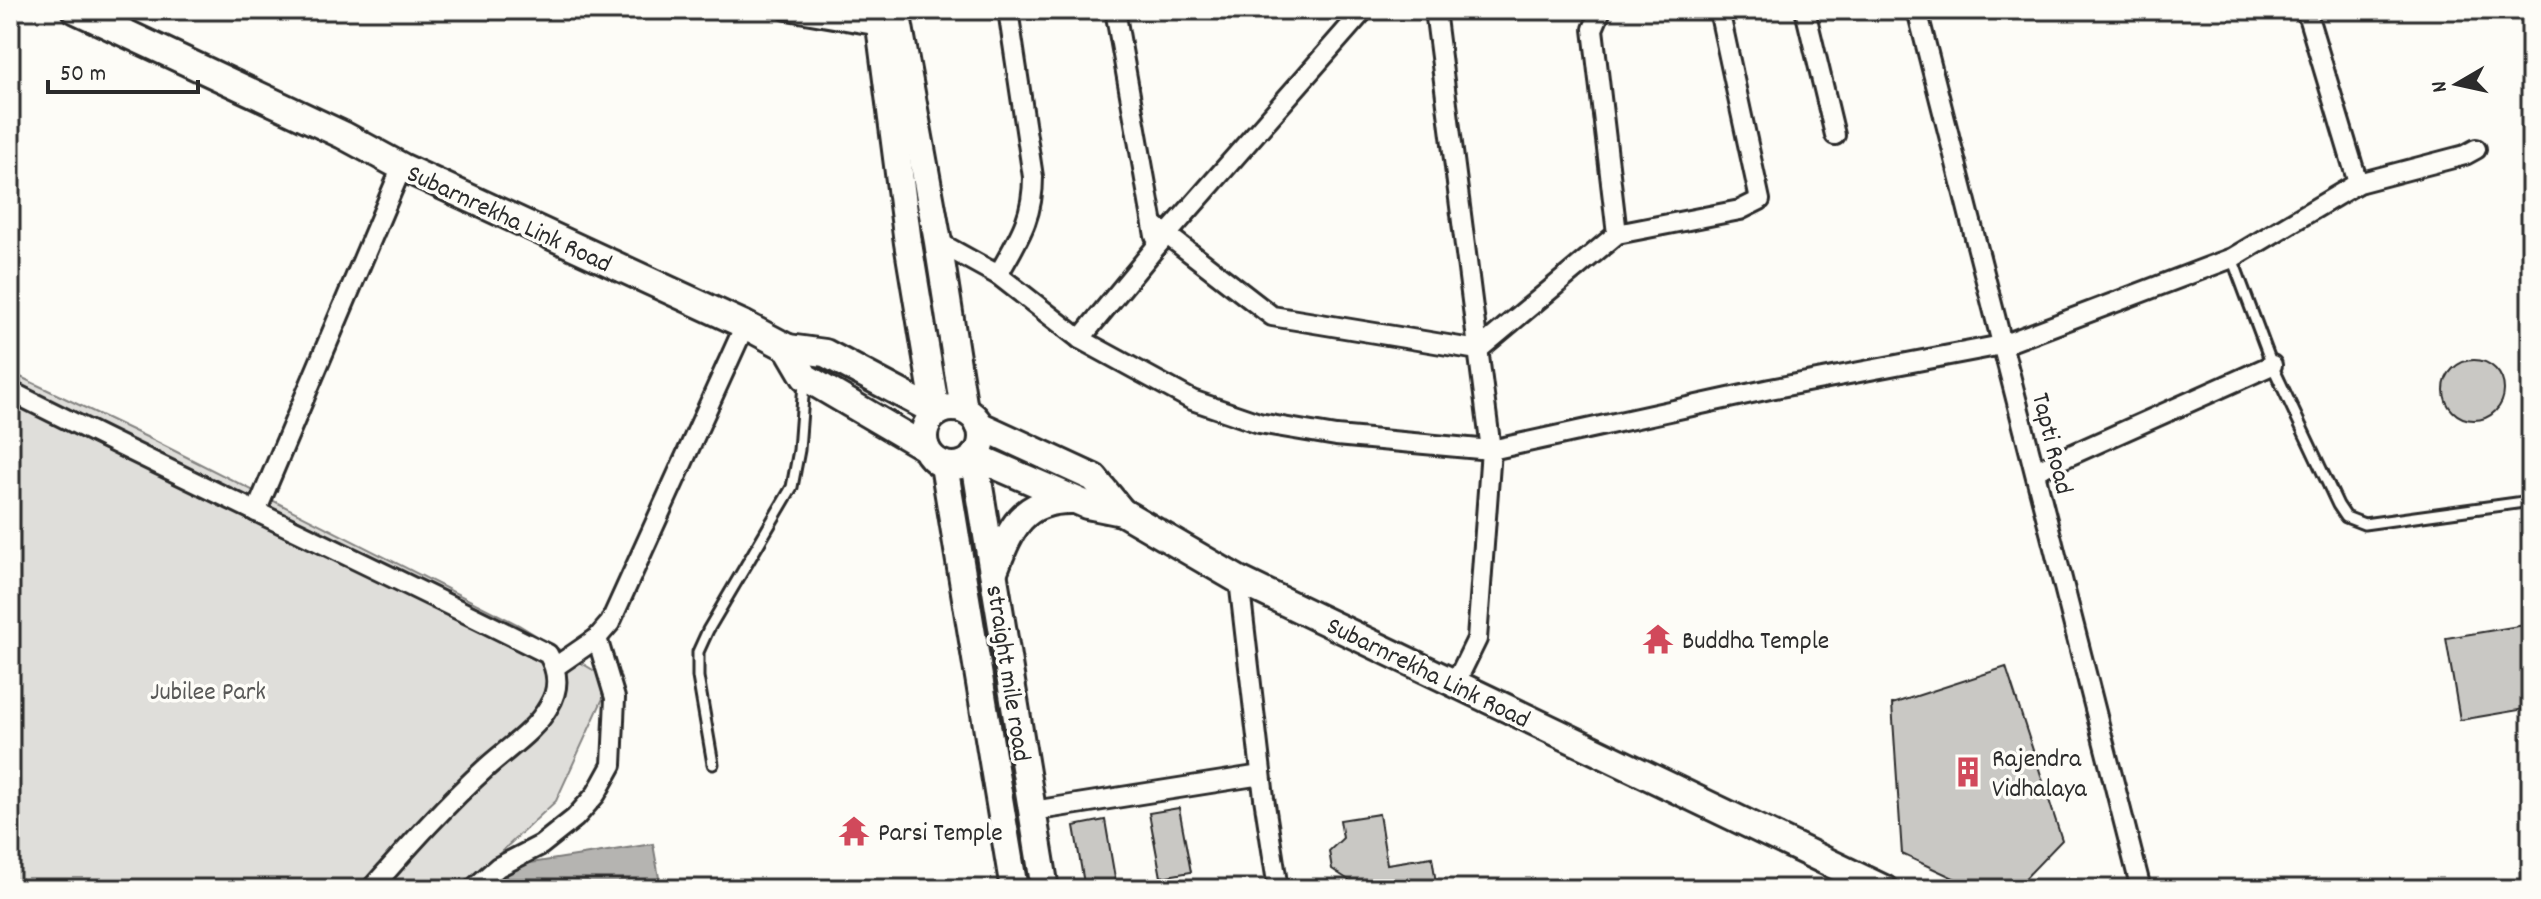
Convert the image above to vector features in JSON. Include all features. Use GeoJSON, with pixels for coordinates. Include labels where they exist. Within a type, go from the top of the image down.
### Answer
{"type":"FeatureCollection","features":[{"type":"Feature","properties":{"kind":"street","name":"Subarnrekha Link Road"},"geometry":{"type":"LineString","coordinates":[[76,10],[788,348]]}},
{"type":"Feature","properties":{"kind":"street"},"geometry":{"type":"LineString","coordinates":[[787,10],[884,15],[938,242],[998,275],[1080,339],[1192,400],[1259,423],[1336,436],[1491,450],[1770,389],[2002,345],[2232,258],[2358,183],[2465,155],[2476,149]]}},
{"type":"Feature","properties":{"kind":"street"},"geometry":{"type":"LineString","coordinates":[[998,275],[1027,222],[1033,201],[1033,177],[1008,10]]}},
{"type":"Feature","properties":{"kind":"street"},"geometry":{"type":"LineString","coordinates":[[1115,10],[1159,235],[1272,316],[1478,350],[1617,234],[1740,210],[1760,200],[1719,10]]}},
{"type":"Feature","properties":{"kind":"street"},"geometry":{"type":"LineString","coordinates":[[1080,339],[1159,235],[1364,10]]}},
{"type":"Feature","properties":{"kind":"street"},"geometry":{"type":"LineString","coordinates":[[1435,10],[1491,450],[1477,639],[1455,684]]}},
{"type":"Feature","properties":{"kind":"street"},"geometry":{"type":"LineString","coordinates":[[1601,10],[1593,29],[1617,234]]}},
{"type":"Feature","properties":{"kind":"street"},"geometry":{"type":"LineString","coordinates":[[1805,10],[1835,135]]}},
{"type":"Feature","properties":{"kind":"street","name":"Tapti Road"},"geometry":{"type":"LineString","coordinates":[[1917,10],[2141,889]]}},
{"type":"Feature","properties":{"kind":"street"},"geometry":{"type":"LineString","coordinates":[[2306,10],[2358,183]]}},
{"type":"Feature","properties":{"kind":"street","name":"straight mile road"},"geometry":{"type":"LineString","coordinates":[[884,15],[908,243],[936,412],[925,427],[935,456],[1014,889]]}},
{"type":"Feature","properties":{"kind":"street"},"geometry":{"type":"LineString","coordinates":[[256,512],[402,167]]}},
{"type":"Feature","properties":{"kind":"street","name":"straight mile road"},"geometry":{"type":"LineString","coordinates":[[938,242],[960,377],[982,439],[974,456],[1045,889]]}},
{"type":"Feature","properties":{"kind":"street"},"geometry":{"type":"LineString","coordinates":[[555,667],[597,638],[610,623],[745,325]]}},
{"type":"Feature","properties":{"kind":"street"},"geometry":{"type":"LineString","coordinates":[[788,348],[825,353],[936,412],[950,407],[972,417],[1094,478],[1122,512]]}},
{"type":"Feature","properties":{"kind":"street"},"geometry":{"type":"LineString","coordinates":[[788,348],[805,377],[935,456],[962,464],[974,456]]}},
{"type":"Feature","properties":{"kind":"street"},"geometry":{"type":"LineString","coordinates":[[2035,471],[2272,365]]}},
{"type":"Feature","properties":{"kind":"street"},"geometry":{"type":"LineString","coordinates":[[10,391],[548,654],[558,683],[551,705],[534,725],[485,768],[371,889]]}},
{"type":"Feature","properties":{"kind":"street","name":"Subarnrekha Link Road"},"geometry":{"type":"LineString","coordinates":[[974,456],[1075,500],[1122,512],[1239,580],[1455,684],[1841,881],[1884,889]]}},
{"type":"Feature","properties":{"kind":"street"},"geometry":{"type":"LineString","coordinates":[[993,572],[1007,537],[1022,516],[1037,504],[1052,499],[1075,500]]}},
{"type":"Feature","properties":{"kind":"street"},"geometry":{"type":"LineString","coordinates":[[1239,580],[1261,775],[1278,889]]}},
{"type":"Feature","properties":{"kind":"street"},"geometry":{"type":"LineString","coordinates":[[473,889],[498,867],[541,845],[575,818],[596,794],[612,765],[615,698],[597,638]]}},
{"type":"Feature","properties":{"kind":"street"},"geometry":{"type":"LineString","coordinates":[[1033,811],[1261,775]]}},
{"type":"Feature","properties":{"kind":"lane"},"geometry":{"type":"LineString","coordinates":[[2232,258],[2272,365],[2346,517],[2364,524],[2395,522],[2531,501]]}},
{"type":"Feature","properties":{"kind":"lane"},"geometry":{"type":"LineString","coordinates":[[713,764],[698,677],[698,652],[792,487],[799,450],[805,377]]}},
{"type":"Feature","properties":{"kind":"green space","name":"Jubilee Park"},"geometry":{"type":"Polygon","coordinates":[[[10,372],[157,442],[519,625],[611,681],[556,801],[486,866],[466,889],[10,889],[10,372]]]}},
{"type":"Feature","properties":{"kind":"shaded area"},"geometry":{"type":"Polygon","coordinates":[[[653,844],[661,889],[508,889],[505,867],[653,844]]]}},
{"type":"Feature","properties":{"kind":"building"},"geometry":{"type":"Polygon","coordinates":[[[2474,360],[2486,362],[2495,369],[2502,378],[2502,402],[2495,411],[2486,418],[2474,420],[2462,418],[2453,411],[2446,402],[2444,390],[2446,378],[2453,369],[2462,362],[2474,360]]]}},
{"type":"Feature","properties":{"kind":"building"},"geometry":{"type":"Polygon","coordinates":[[[2531,624],[2531,708],[2460,720],[2446,638],[2531,624]]]}},
{"type":"Feature","properties":{"kind":"building","name":"Rajendra Vidhalaya"},"geometry":{"type":"Polygon","coordinates":[[[2006,667],[2062,840],[2015,889],[1977,889],[1902,854],[1892,704],[2006,667]]]}},
{"type":"Feature","properties":{"kind":"building"},"geometry":{"type":"Polygon","coordinates":[[[1179,808],[1191,872],[1161,877],[1149,813],[1179,808]]]}},
{"type":"Feature","properties":{"kind":"building"},"geometry":{"type":"Polygon","coordinates":[[[1379,814],[1387,864],[1432,857],[1437,889],[1351,889],[1350,881],[1332,869],[1329,851],[1343,838],[1340,820],[1379,814]]]}},
{"type":"Feature","properties":{"kind":"building"},"geometry":{"type":"Polygon","coordinates":[[[1105,820],[1116,884],[1085,889],[1074,826],[1105,820]]]}},
{"type":"Feature","properties":{"kind":"place","name":"Buddha Temple"},"geometry":{"type":"Point","coordinates":[1658,639]}},
{"type":"Feature","properties":{"kind":"place","name":"Rajendra Vidhalaya"},"geometry":{"type":"Point","coordinates":[1968,772]}},
{"type":"Feature","properties":{"kind":"place","name":"Parsi Temple"},"geometry":{"type":"Point","coordinates":[854,831]}}]}
